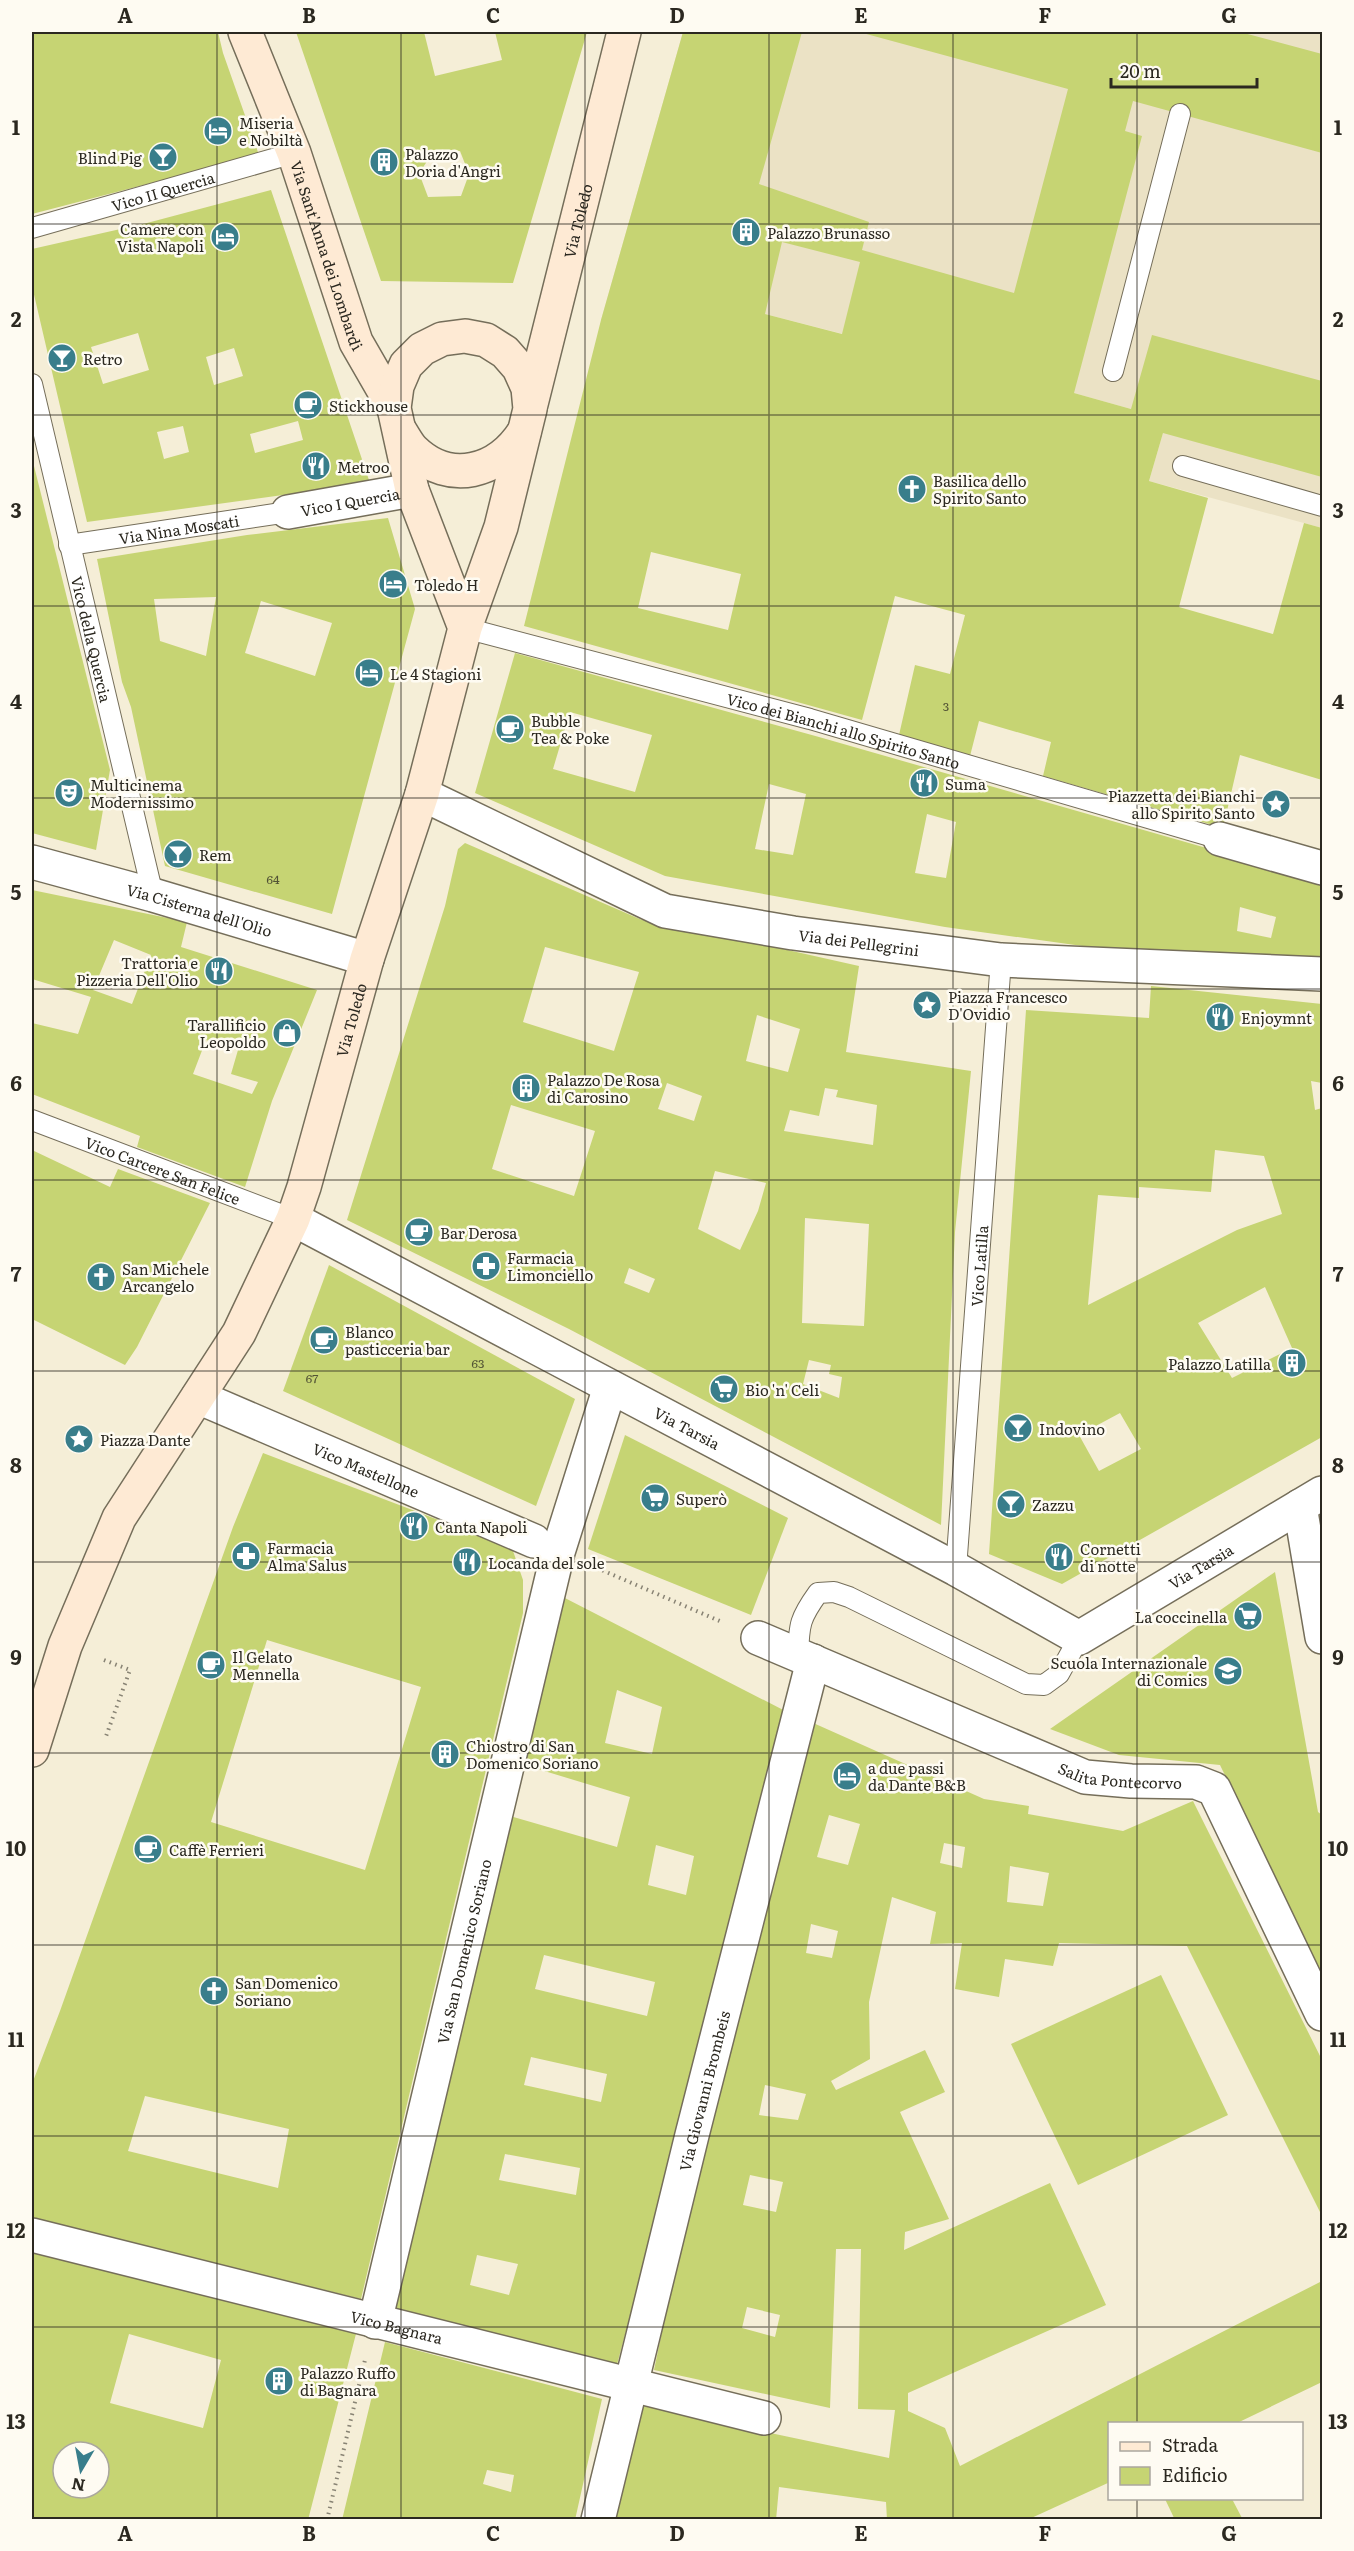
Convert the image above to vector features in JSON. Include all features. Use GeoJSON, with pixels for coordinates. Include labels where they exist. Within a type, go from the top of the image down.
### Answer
{"type":"FeatureCollection","features":[{"type":"Feature","properties":{"kind":"main road","name":"Via Sant'Anna dei Lombardi"},"geometry":{"type":"LineString","coordinates":[[244,32],[294,153],[356,342],[397,419]]}},
{"type":"Feature","properties":{"kind":"main road","name":"Via Toledo"},"geometry":{"type":"LineString","coordinates":[[198,1397],[239,1333],[293,1219],[304,1187],[367,959],[422,794],[465,628],[501,527],[624,32]]}},
{"type":"Feature","properties":{"kind":"main road"},"geometry":{"type":"LineString","coordinates":[[397,419],[412,449],[430,463],[452,470],[475,470],[495,462],[513,449],[527,420],[528,388],[519,368],[506,351],[486,340],[465,336],[442,339],[422,349],[406,365],[397,386],[397,419],[412,490],[465,628]]}},
{"type":"Feature","properties":{"kind":"main road"},"geometry":{"type":"LineString","coordinates":[[32,1750],[65,1646],[119,1518],[198,1397]]}},
{"type":"Feature","properties":{"kind":"street","name":"Vico I Quercia"},"geometry":{"type":"LineString","coordinates":[[288,512],[412,490]]}},
{"type":"Feature","properties":{"kind":"street","name":"Via dei Pellegrini"},"geometry":{"type":"LineString","coordinates":[[422,794],[665,911],[793,933],[1001,960],[1323,974]]}},
{"type":"Feature","properties":{"kind":"street"},"geometry":{"type":"LineString","coordinates":[[1220,838],[1323,868]]}},
{"type":"Feature","properties":{"kind":"street","name":"Via Cisterna dell'Olio"},"geometry":{"type":"LineString","coordinates":[[32,862],[153,895],[367,959]]}},
{"type":"Feature","properties":{"kind":"street","name":"Via Tarsia"},"geometry":{"type":"LineString","coordinates":[[293,1219],[956,1569],[1079,1638],[1311,1500]]}},
{"type":"Feature","properties":{"kind":"street","name":"Via San Domenico Soriano"},"geometry":{"type":"LineString","coordinates":[[375,2322],[558,1551],[610,1387]]}},
{"type":"Feature","properties":{"kind":"street","name":"Vico Mastellone"},"geometry":{"type":"LineString","coordinates":[[198,1397],[534,1542]]}},
{"type":"Feature","properties":{"kind":"street"},"geometry":{"type":"LineString","coordinates":[[1311,1500],[1323,1637]]}},
{"type":"Feature","properties":{"kind":"street"},"geometry":{"type":"LineString","coordinates":[[758,1638],[806,1658]]}},
{"type":"Feature","properties":{"kind":"street","name":"Salita Pontecorvo"},"geometry":{"type":"LineString","coordinates":[[806,1658],[1085,1777],[1131,1781],[1196,1782],[1214,1789],[1323,2014]]}},
{"type":"Feature","properties":{"kind":"street","name":"Via Giovanni Brombeis"},"geometry":{"type":"LineString","coordinates":[[598,2520],[806,1658]]}},
{"type":"Feature","properties":{"kind":"street","name":"Vico Bagnara"},"geometry":{"type":"LineString","coordinates":[[32,2235],[631,2387],[764,2418]]}},
{"type":"Feature","properties":{"kind":"lane"},"geometry":{"type":"LineString","coordinates":[[1113,371],[1180,114]]}},
{"type":"Feature","properties":{"kind":"lane","name":"Vico II Quercia"},"geometry":{"type":"LineString","coordinates":[[32,228],[294,153]]}},
{"type":"Feature","properties":{"kind":"lane","name":"Vico della Quercia"},"geometry":{"type":"LineString","coordinates":[[32,384],[153,895]]}},
{"type":"Feature","properties":{"kind":"lane"},"geometry":{"type":"LineString","coordinates":[[1183,466],[1323,506]]}},
{"type":"Feature","properties":{"kind":"lane","name":"Via Nina Moscati"},"geometry":{"type":"LineString","coordinates":[[69,545],[288,512]]}},
{"type":"Feature","properties":{"kind":"lane","name":"Vico dei Bianchi allo Spirito Santo"},"geometry":{"type":"LineString","coordinates":[[465,628],[810,719],[1220,838]]}},
{"type":"Feature","properties":{"kind":"lane","name":"Vico Latilla"},"geometry":{"type":"LineString","coordinates":[[956,1569],[1001,960]]}},
{"type":"Feature","properties":{"kind":"lane","name":"Vico Carcere San Felice"},"geometry":{"type":"LineString","coordinates":[[32,1120],[293,1219]]}},
{"type":"Feature","properties":{"kind":"lane"},"geometry":{"type":"LineString","coordinates":[[806,1658],[798,1630],[803,1614],[818,1593],[834,1592],[1026,1684],[1044,1685],[1059,1674],[1079,1638]]}},
{"type":"Feature","properties":{"kind":"path"},"geometry":{"type":"LineString","coordinates":[[588,1564],[758,1638]]}},
{"type":"Feature","properties":{"kind":"path"},"geometry":{"type":"LineString","coordinates":[[104,1660],[130,1670],[105,1739]]}},
{"type":"Feature","properties":{"kind":"path"},"geometry":{"type":"LineString","coordinates":[[327,2520],[375,2322]]}},
{"type":"Feature","properties":{"kind":"shaded area"},"geometry":{"type":"Polygon","coordinates":[[[683,32],[1322,32],[1322,528],[1149,481],[1163,433],[1131,409],[765,314],[601,320],[683,32]]]}},
{"type":"Feature","properties":{"kind":"building"},"geometry":{"type":"Polygon","coordinates":[[[32,32],[218,32],[223,53],[259,155],[32,214],[32,32]]]}},
{"type":"Feature","properties":{"kind":"building","name":"Palazzo Doria d'Angri"},"geometry":{"type":"Polygon","coordinates":[[[296,32],[424,32],[435,76],[502,60],[495,32],[587,32],[513,283],[381,281],[296,32]],[[435,150],[419,173],[428,197],[461,196],[469,174],[460,151],[435,150]]]}},
{"type":"Feature","properties":{"kind":"building"},"geometry":{"type":"Polygon","coordinates":[[[683,32],[802,32],[759,184],[869,222],[862,250],[1014,293],[1068,89],[859,32],[1240,32],[1322,54],[1322,153],[1133,101],[1125,131],[1142,136],[1074,393],[1131,409],[1152,335],[1322,381],[1322,477],[1163,433],[1149,481],[1208,498],[1179,607],[1273,634],[1304,523],[1322,528],[1322,780],[1240,755],[1223,828],[1043,776],[1051,742],[979,721],[970,756],[899,735],[915,665],[950,674],[965,615],[895,596],[862,720],[524,626],[601,320],[683,32]],[[782,242],[765,314],[842,334],[860,262],[782,242]],[[651,552],[638,608],[728,630],[741,574],[651,552]]]}},
{"type":"Feature","properties":{"kind":"building"},"geometry":{"type":"Polygon","coordinates":[[[271,190],[370,483],[87,522],[32,286],[32,249],[147,223],[271,190]],[[138,333],[91,347],[103,384],[149,370],[138,333]],[[234,348],[206,357],[214,385],[243,376],[234,348]],[[298,421],[250,434],[255,453],[303,440],[298,421]],[[183,426],[157,432],[164,459],[189,452],[183,426]]]}},
{"type":"Feature","properties":{"kind":"building"},"geometry":{"type":"Polygon","coordinates":[[[32,458],[110,770],[96,850],[32,833],[32,458]]]}},
{"type":"Feature","properties":{"kind":"building"},"geometry":{"type":"Polygon","coordinates":[[[388,518],[415,609],[332,914],[165,866],[131,707],[122,682],[97,559],[247,535],[388,518]],[[216,597],[154,599],[160,641],[206,656],[216,597]],[[261,601],[245,653],[315,676],[332,623],[261,601]]]}},
{"type":"Feature","properties":{"kind":"building"},"geometry":{"type":"Polygon","coordinates":[[[515,653],[819,737],[1322,881],[1322,965],[1154,956],[945,927],[665,876],[475,793],[515,653]],[[570,712],[553,769],[635,792],[652,735],[570,712]],[[769,784],[755,849],[793,855],[806,794],[769,784]],[[927,814],[915,873],[946,878],[956,822],[927,814]],[[1240,907],[1237,931],[1271,938],[1276,917],[1240,907]]]}},
{"type":"Feature","properties":{"kind":"building"},"geometry":{"type":"Polygon","coordinates":[[[465,843],[642,920],[667,923],[859,966],[846,1052],[971,1071],[955,1232],[941,1525],[569,1329],[347,1220],[445,906],[458,849],[465,843]],[[545,947],[523,1022],[614,1051],[639,972],[545,947]],[[757,1015],[746,1061],[788,1072],[800,1029],[757,1015]],[[667,1083],[658,1109],[694,1121],[702,1096],[667,1083]],[[825,1088],[819,1116],[790,1110],[784,1131],[873,1145],[877,1105],[836,1097],[838,1090],[825,1088]],[[511,1105],[492,1169],[574,1196],[595,1131],[511,1105]],[[715,1171],[698,1229],[740,1250],[758,1211],[766,1183],[715,1171]],[[805,1218],[802,1323],[864,1326],[869,1224],[805,1218]],[[629,1268],[624,1283],[649,1293],[655,1279],[629,1268]],[[809,1360],[803,1384],[839,1398],[842,1377],[829,1374],[831,1365],[809,1360]]]}},
{"type":"Feature","properties":{"kind":"building"},"geometry":{"type":"Polygon","coordinates":[[[32,890],[187,922],[181,947],[317,990],[272,1101],[245,1187],[137,1147],[140,1136],[32,1094],[32,1023],[78,1034],[91,997],[32,979],[32,890]],[[114,940],[93,990],[132,1004],[151,955],[114,940]],[[206,1040],[193,1074],[252,1094],[258,1082],[231,1074],[238,1050],[206,1040]]]}},
{"type":"Feature","properties":{"kind":"building"},"geometry":{"type":"Polygon","coordinates":[[[1151,986],[1322,1004],[1322,1083],[1311,1081],[1315,1110],[1322,1108],[1322,1437],[1062,1584],[989,1554],[1026,1010],[1149,1018],[1151,986]],[[1215,1150],[1211,1192],[1139,1187],[1139,1198],[1098,1195],[1088,1305],[1237,1230],[1282,1214],[1264,1156],[1215,1150]],[[1265,1287],[1198,1323],[1232,1378],[1292,1348],[1265,1287]],[[1120,1413],[1079,1435],[1099,1471],[1141,1449],[1120,1413]]]}},
{"type":"Feature","properties":{"kind":"building"},"geometry":{"type":"Polygon","coordinates":[[[32,1150],[110,1187],[118,1169],[210,1203],[137,1347],[125,1365],[32,1319],[32,1150]]]}},
{"type":"Feature","properties":{"kind":"building"},"geometry":{"type":"Polygon","coordinates":[[[329,1265],[575,1399],[536,1506],[283,1391],[329,1265]]]}},
{"type":"Feature","properties":{"kind":"building"},"geometry":{"type":"Polygon","coordinates":[[[625,1435],[788,1518],[751,1615],[588,1549],[625,1435]]]}},
{"type":"Feature","properties":{"kind":"building"},"geometry":{"type":"Polygon","coordinates":[[[263,1453],[512,1548],[523,1580],[523,1613],[361,2299],[32,2218],[32,2084],[233,1527],[263,1453]],[[267,1640],[211,1822],[365,1870],[421,1687],[267,1640]],[[145,2096],[128,2151],[278,2188],[289,2129],[145,2096]]]}},
{"type":"Feature","properties":{"kind":"building"},"geometry":{"type":"Polygon","coordinates":[[[1275,1572],[1318,1812],[1322,1815],[1322,1974],[1220,1765],[1119,1755],[1050,1729],[1275,1572]]]}},
{"type":"Feature","properties":{"kind":"building"},"geometry":{"type":"Polygon","coordinates":[[[561,1596],[791,1714],[615,2372],[387,2316],[463,2026],[510,1816],[617,1847],[630,1797],[518,1763],[561,1596]],[[617,1690],[605,1743],[652,1754],[662,1707],[617,1690]],[[656,1845],[648,1885],[686,1895],[694,1856],[656,1845]],[[544,1955],[535,1989],[647,2016],[655,1982],[544,1955]],[[531,2057],[524,2085],[601,2102],[607,2074],[531,2057]],[[505,2154],[499,2180],[576,2195],[580,2168],[505,2154]],[[477,2255],[470,2285],[509,2295],[518,2264],[477,2255]]]}},
{"type":"Feature","properties":{"kind":"building"},"geometry":{"type":"Polygon","coordinates":[[[811,1722],[984,1799],[1029,1806],[1028,1814],[1123,1831],[1193,1801],[1322,2060],[1322,2216],[1187,1946],[1059,1943],[1053,1966],[1005,1959],[999,1997],[955,1989],[962,1943],[930,1944],[936,1912],[892,1897],[869,2002],[870,2059],[831,2081],[836,2090],[925,2050],[945,2092],[900,2112],[949,2219],[905,2232],[904,2250],[1050,2183],[1106,2305],[908,2393],[908,2411],[945,2428],[960,2466],[1322,2281],[1322,2382],[1239,2422],[1108,2422],[1108,2483],[1027,2520],[887,2520],[886,2502],[779,2487],[776,2520],[612,2520],[643,2406],[889,2458],[895,2410],[858,2409],[861,2249],[836,2249],[830,2408],[654,2370],[682,2235],[811,1722]],[[829,1815],[817,1857],[848,1865],[860,1824],[829,1815]],[[944,1843],[940,1863],[962,1868],[965,1847],[944,1843]],[[1010,1866],[1007,1902],[1043,1906],[1049,1873],[1010,1866]],[[811,1924],[806,1953],[832,1958],[838,1931],[811,1924]],[[765,2085],[759,2115],[798,2120],[806,2094],[765,2085]],[[750,2175],[743,2205],[776,2212],[783,2182],[750,2175]],[[747,2307],[742,2328],[775,2337],[780,2315],[747,2307]]]}},
{"type":"Feature","properties":{"kind":"building"},"geometry":{"type":"Polygon","coordinates":[[[1161,1975],[1228,2115],[1078,2185],[1011,2044],[1161,1975]]]}},
{"type":"Feature","properties":{"kind":"building","name":"Palazzo Ruffo di Bagnara"},"geometry":{"type":"Polygon","coordinates":[[[32,2246],[358,2326],[308,2520],[32,2520],[32,2246]],[[129,2334],[110,2403],[203,2428],[221,2360],[129,2334]]]}},
{"type":"Feature","properties":{"kind":"building"},"geometry":{"type":"Polygon","coordinates":[[[385,2342],[602,2399],[575,2520],[342,2520],[385,2342]],[[487,2470],[483,2484],[511,2492],[514,2475],[487,2470]]]}},
{"type":"Feature","properties":{"kind":"building"},"geometry":{"type":"Polygon","coordinates":[[[1165,2500],[1233,2500],[1243,2520],[1175,2520],[1165,2500]]]}},
{"type":"Feature","properties":{"kind":"place","name":"Miseria e Nobiltà"},"geometry":{"type":"Point","coordinates":[218,131]}},
{"type":"Feature","properties":{"kind":"place","name":"Blind Pig"},"geometry":{"type":"Point","coordinates":[163,157]}},
{"type":"Feature","properties":{"kind":"place","name":"Palazzo Doria d'Angri"},"geometry":{"type":"Point","coordinates":[384,162]}},
{"type":"Feature","properties":{"kind":"place","name":"Palazzo Brunasso"},"geometry":{"type":"Point","coordinates":[746,232]}},
{"type":"Feature","properties":{"kind":"place","name":"Camere con Vista Napoli"},"geometry":{"type":"Point","coordinates":[225,237]}},
{"type":"Feature","properties":{"kind":"place","name":"Retro"},"geometry":{"type":"Point","coordinates":[62,358]}},
{"type":"Feature","properties":{"kind":"place","name":"Stickhouse"},"geometry":{"type":"Point","coordinates":[308,405]}},
{"type":"Feature","properties":{"kind":"place","name":"Metroo"},"geometry":{"type":"Point","coordinates":[316,466]}},
{"type":"Feature","properties":{"kind":"place","name":"Basilica dello Spirito Santo"},"geometry":{"type":"Point","coordinates":[912,489]}},
{"type":"Feature","properties":{"kind":"place","name":"Toledo H"},"geometry":{"type":"Point","coordinates":[393,584]}},
{"type":"Feature","properties":{"kind":"place","name":"Le 4 Stagioni"},"geometry":{"type":"Point","coordinates":[369,673]}},
{"type":"Feature","properties":{"kind":"place","name":"Bubble Tea & Poke"},"geometry":{"type":"Point","coordinates":[510,729]}},
{"type":"Feature","properties":{"kind":"place","name":"Suma"},"geometry":{"type":"Point","coordinates":[924,783]}},
{"type":"Feature","properties":{"kind":"place","name":"Multicinema Modernissimo"},"geometry":{"type":"Point","coordinates":[69,793]}},
{"type":"Feature","properties":{"kind":"place","name":"Piazzetta dei Bianchi allo Spirito Santo"},"geometry":{"type":"Point","coordinates":[1276,804]}},
{"type":"Feature","properties":{"kind":"place","name":"Rem"},"geometry":{"type":"Point","coordinates":[178,854]}},
{"type":"Feature","properties":{"kind":"place","name":"Trattoria e Pizzeria Dell'Olio"},"geometry":{"type":"Point","coordinates":[219,971]}},
{"type":"Feature","properties":{"kind":"place","name":"Piazza Francesco D'Ovidio"},"geometry":{"type":"Point","coordinates":[927,1005]}},
{"type":"Feature","properties":{"kind":"place","name":"Enjoymnt"},"geometry":{"type":"Point","coordinates":[1220,1017]}},
{"type":"Feature","properties":{"kind":"place","name":"Tarallificio Leopoldo"},"geometry":{"type":"Point","coordinates":[287,1033]}},
{"type":"Feature","properties":{"kind":"place","name":"Palazzo De Rosa di Carosino"},"geometry":{"type":"Point","coordinates":[526,1088]}},
{"type":"Feature","properties":{"kind":"place","name":"Bar Derosa"},"geometry":{"type":"Point","coordinates":[419,1232]}},
{"type":"Feature","properties":{"kind":"place","name":"Farmacia Limonciello"},"geometry":{"type":"Point","coordinates":[486,1266]}},
{"type":"Feature","properties":{"kind":"place","name":"San Michele Arcangelo"},"geometry":{"type":"Point","coordinates":[101,1277]}},
{"type":"Feature","properties":{"kind":"place","name":"Blanco pasticceria bar"},"geometry":{"type":"Point","coordinates":[324,1340]}},
{"type":"Feature","properties":{"kind":"place","name":"Palazzo Latilla"},"geometry":{"type":"Point","coordinates":[1292,1363]}},
{"type":"Feature","properties":{"kind":"place","name":"Bio 'n' Celi"},"geometry":{"type":"Point","coordinates":[724,1389]}},
{"type":"Feature","properties":{"kind":"place","name":"Indovino"},"geometry":{"type":"Point","coordinates":[1018,1428]}},
{"type":"Feature","properties":{"kind":"place","name":"Piazza Dante"},"geometry":{"type":"Point","coordinates":[79,1439]}},
{"type":"Feature","properties":{"kind":"place","name":"Superò"},"geometry":{"type":"Point","coordinates":[655,1498]}},
{"type":"Feature","properties":{"kind":"place","name":"Zazzu"},"geometry":{"type":"Point","coordinates":[1011,1504]}},
{"type":"Feature","properties":{"kind":"place","name":"Canta Napoli"},"geometry":{"type":"Point","coordinates":[414,1526]}},
{"type":"Feature","properties":{"kind":"place","name":"Farmacia Alma Salus"},"geometry":{"type":"Point","coordinates":[246,1556]}},
{"type":"Feature","properties":{"kind":"place","name":"Cornetti di notte"},"geometry":{"type":"Point","coordinates":[1059,1557]}},
{"type":"Feature","properties":{"kind":"place","name":"Locanda del sole"},"geometry":{"type":"Point","coordinates":[467,1562]}},
{"type":"Feature","properties":{"kind":"place","name":"La coccinella"},"geometry":{"type":"Point","coordinates":[1248,1616]}},
{"type":"Feature","properties":{"kind":"place","name":"Il Gelato Mennella"},"geometry":{"type":"Point","coordinates":[211,1665]}},
{"type":"Feature","properties":{"kind":"place","name":"Scuola Internazionale di Comics"},"geometry":{"type":"Point","coordinates":[1228,1671]}},
{"type":"Feature","properties":{"kind":"place","name":"Chiostro di San Domenico Soriano"},"geometry":{"type":"Point","coordinates":[445,1754]}},
{"type":"Feature","properties":{"kind":"place","name":"a due passi da Dante B&B"},"geometry":{"type":"Point","coordinates":[847,1776]}},
{"type":"Feature","properties":{"kind":"place","name":"Caffè Ferrieri"},"geometry":{"type":"Point","coordinates":[148,1849]}},
{"type":"Feature","properties":{"kind":"place","name":"San Domenico Soriano"},"geometry":{"type":"Point","coordinates":[214,1991]}},
{"type":"Feature","properties":{"kind":"place","name":"Palazzo Ruffo di Bagnara"},"geometry":{"type":"Point","coordinates":[279,2381]}}]}
